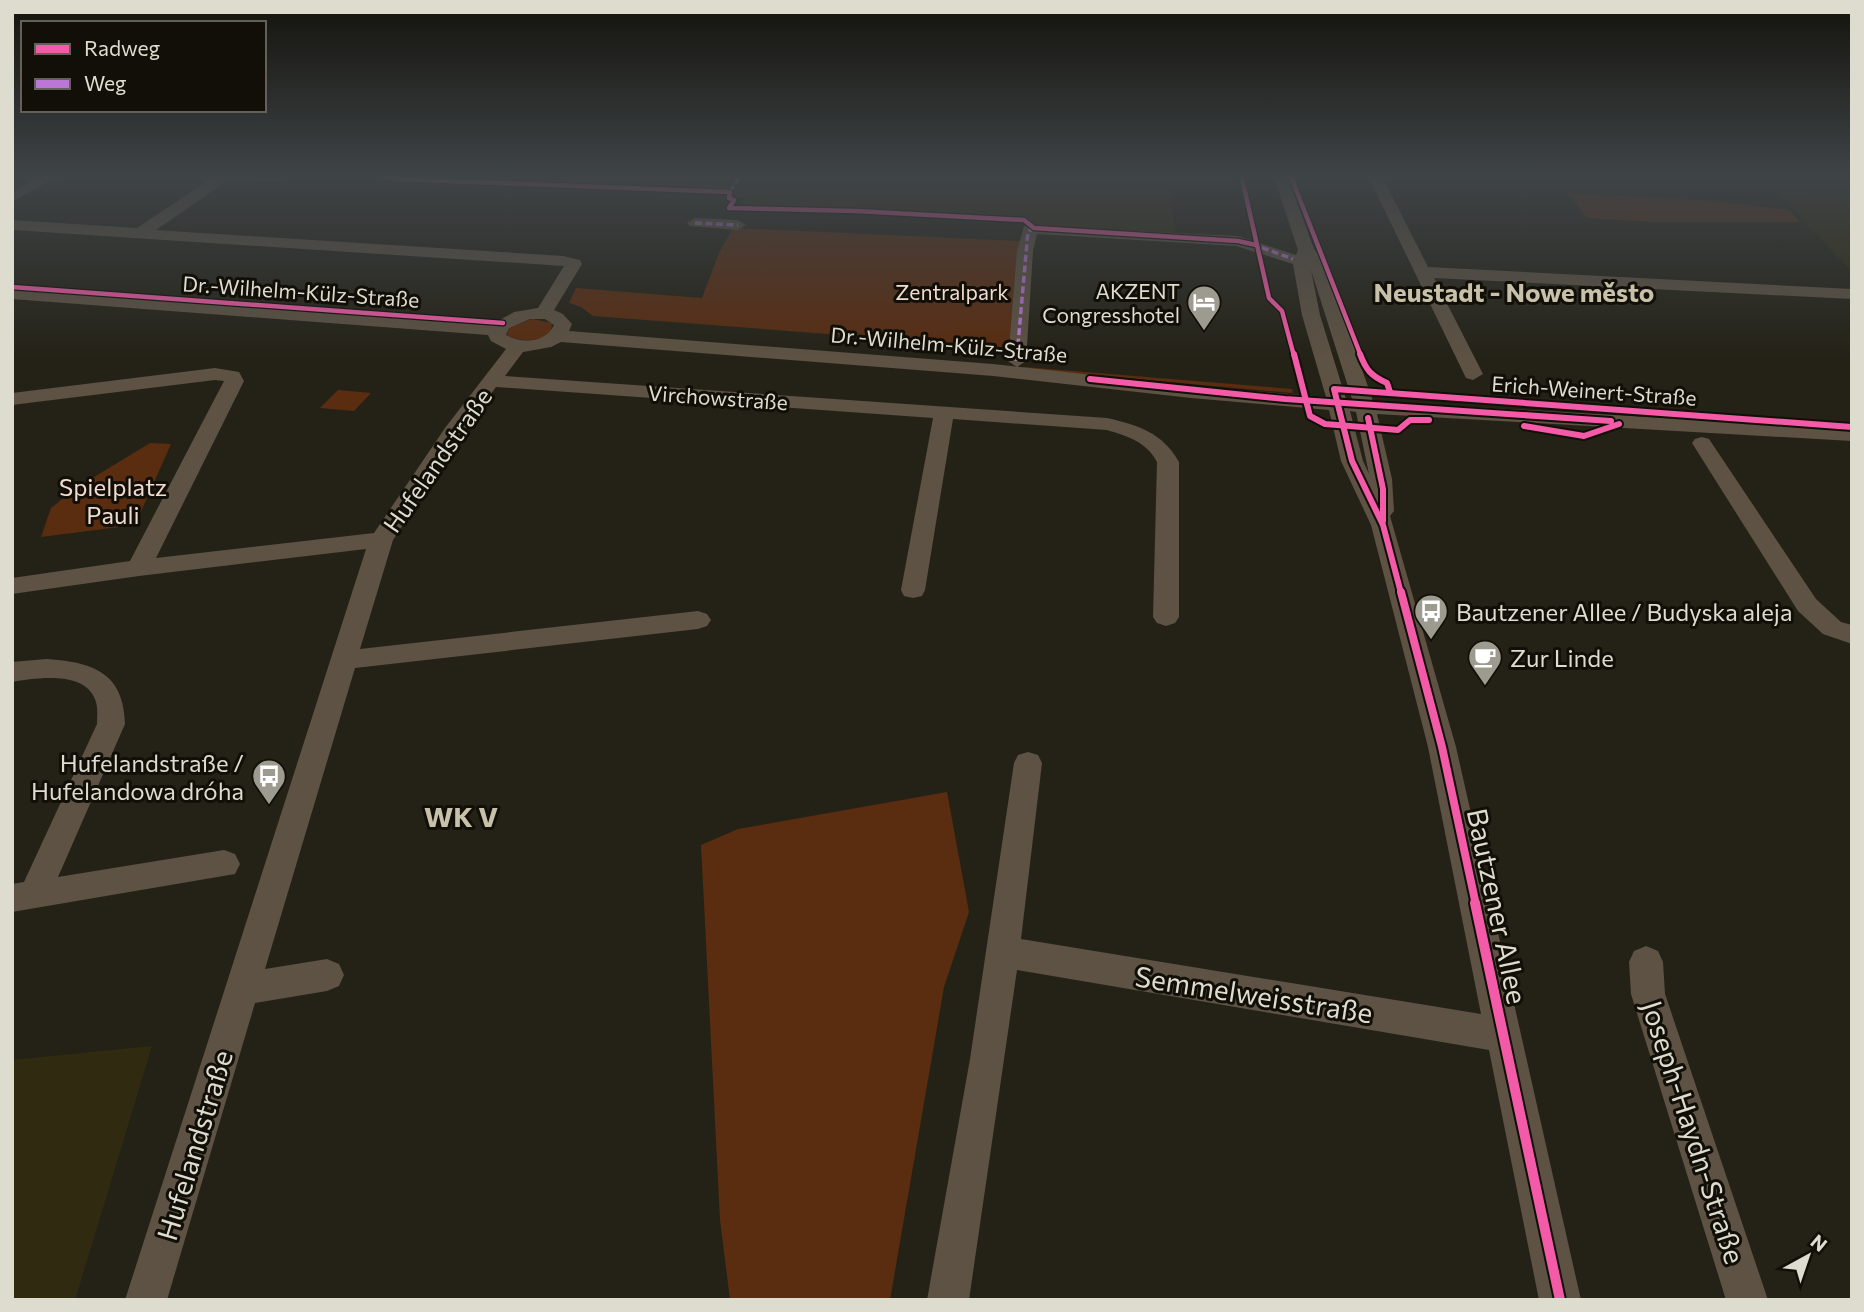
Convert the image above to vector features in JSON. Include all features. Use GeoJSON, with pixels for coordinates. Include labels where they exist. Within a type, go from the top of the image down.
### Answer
{"type":"FeatureCollection","features":[{"type":"Feature","properties":{"kind":"street"},"geometry":{"type":"LineString","coordinates":[[189,235],[563,261],[574,264],[543,314],[560,319],[564,324],[560,333]]}},
{"type":"Feature","properties":{"kind":"street"},"geometry":{"type":"LineString","coordinates":[[1017,361],[1025,251],[1029,235]]}},
{"type":"Feature","properties":{"kind":"street"},"geometry":{"type":"LineString","coordinates":[[1138,235],[1238,241],[1299,254]]}},
{"type":"Feature","properties":{"kind":"street","name":"Bautzener Allee"},"geometry":{"type":"LineString","coordinates":[[1294,235],[1310,311],[1352,461],[1383,525],[1442,747],[1560,1300]]}},
{"type":"Feature","properties":{"kind":"street"},"geometry":{"type":"LineString","coordinates":[[1405,235],[1473,374]]}},
{"type":"Feature","properties":{"kind":"street","name":"Bautzener Allee"},"geometry":{"type":"LineString","coordinates":[[1299,254],[1317,263],[1362,398],[1383,489],[1383,525]]}},
{"type":"Feature","properties":{"kind":"street"},"geometry":{"type":"LineString","coordinates":[[1424,272],[1852,294]]}},
{"type":"Feature","properties":{"kind":"street","name":"Dr.-Wilhelm-Külz-Straße"},"geometry":{"type":"LineString","coordinates":[[12,287],[500,327]]}},
{"type":"Feature","properties":{"kind":"street","name":"Dr.-Wilhelm-Külz-Straße"},"geometry":{"type":"LineString","coordinates":[[12,294],[500,327],[521,316],[543,314]]}},
{"type":"Feature","properties":{"kind":"street"},"geometry":{"type":"LineString","coordinates":[[500,327],[497,337],[500,341],[518,346]]}},
{"type":"Feature","properties":{"kind":"street","name":"Dr.-Wilhelm-Külz-Straße"},"geometry":{"type":"LineString","coordinates":[[560,333],[1336,397]]}},
{"type":"Feature","properties":{"kind":"street","name":"Dr.-Wilhelm-Külz-Straße"},"geometry":{"type":"LineString","coordinates":[[518,346],[539,344],[560,333],[1017,361],[1336,397]]}},
{"type":"Feature","properties":{"kind":"street","name":"Hufelandstraße"},"geometry":{"type":"LineString","coordinates":[[146,1300],[381,540],[453,432],[518,346]]}},
{"type":"Feature","properties":{"kind":"street"},"geometry":{"type":"LineString","coordinates":[[12,399],[203,376],[232,376],[234,381],[139,568]]}},
{"type":"Feature","properties":{"kind":"street","name":"Virchowstraße"},"geometry":{"type":"LineString","coordinates":[[492,381],[1107,424],[1133,430],[1155,444],[1168,462],[1166,617]]}},
{"type":"Feature","properties":{"kind":"street","name":"Erich-Weinert-Straße"},"geometry":{"type":"LineString","coordinates":[[1336,397],[1852,427]]}},
{"type":"Feature","properties":{"kind":"street","name":"Erich-Weinert-Straße"},"geometry":{"type":"LineString","coordinates":[[1362,398],[1514,415],[1702,443],[1852,452]]}},
{"type":"Feature","properties":{"kind":"street"},"geometry":{"type":"LineString","coordinates":[[913,590],[944,413]]}},
{"type":"Feature","properties":{"kind":"street","name":"Erich-Weinert-Straße"},"geometry":{"type":"LineString","coordinates":[[1514,415],[1852,435]]}},
{"type":"Feature","properties":{"kind":"street"},"geometry":{"type":"LineString","coordinates":[[1702,443],[1807,605],[1842,632]]}},
{"type":"Feature","properties":{"kind":"street"},"geometry":{"type":"LineString","coordinates":[[16,592],[139,568],[381,540]]}},
{"type":"Feature","properties":{"kind":"street"},"geometry":{"type":"LineString","coordinates":[[344,660],[698,620]]}},
{"type":"Feature","properties":{"kind":"street"},"geometry":{"type":"LineString","coordinates":[[12,672],[55,668],[87,675],[102,687],[112,714],[111,724],[23,896]]}},
{"type":"Feature","properties":{"kind":"street"},"geometry":{"type":"LineString","coordinates":[[948,1300],[988,1059],[1027,763]]}},
{"type":"Feature","properties":{"kind":"street"},"geometry":{"type":"LineString","coordinates":[[23,896],[224,864]]}},
{"type":"Feature","properties":{"kind":"street","name":"Semmelweisstraße"},"geometry":{"type":"LineString","coordinates":[[1003,952],[1504,1035]]}},
{"type":"Feature","properties":{"kind":"street","name":"Joseph-Haydn-Straße"},"geometry":{"type":"LineString","coordinates":[[1646,962],[1648,994],[1747,1300]]}},
{"type":"Feature","properties":{"kind":"street"},"geometry":{"type":"LineString","coordinates":[[242,989],[327,975]]}},
{"type":"Feature","properties":{"kind":"shaded area"},"geometry":{"type":"Polygon","coordinates":[[[1137,235],[1175,235],[1175,237],[1137,235]]]}},
{"type":"Feature","properties":{"kind":"shaded area"},"geometry":{"type":"Polygon","coordinates":[[[1817,235],[1852,235],[1852,272],[1817,235]]]}},
{"type":"Feature","properties":{"kind":"shaded area"},"geometry":{"type":"Polygon","coordinates":[[[152,1046],[75,1300],[12,1300],[12,1060],[152,1046]]]}},
{"type":"Feature","properties":{"kind":"green space","name":"Zentralpark"},"geometry":{"type":"Polygon","coordinates":[[[729,235],[893,235],[1020,241],[1010,348],[593,316],[581,307],[569,303],[576,288],[702,298],[719,253],[729,235]]]}},
{"type":"Feature","properties":{"kind":"green space"},"geometry":{"type":"Polygon","coordinates":[[[532,319],[552,323],[551,333],[529,340],[507,336],[509,327],[532,319]]]}},
{"type":"Feature","properties":{"kind":"green space"},"geometry":{"type":"Polygon","coordinates":[[[1023,369],[1292,389],[1293,393],[1023,369]]]}},
{"type":"Feature","properties":{"kind":"green space"},"geometry":{"type":"Polygon","coordinates":[[[338,390],[371,393],[354,411],[320,408],[338,390]]]}},
{"type":"Feature","properties":{"kind":"green space","name":"Spielplatz Pauli"},"geometry":{"type":"Polygon","coordinates":[[[150,443],[171,444],[135,525],[41,537],[51,508],[76,488],[150,443]]]}},
{"type":"Feature","properties":{"kind":"green space"},"geometry":{"type":"Polygon","coordinates":[[[947,792],[969,912],[944,987],[890,1300],[730,1300],[720,1220],[701,845],[738,829],[947,792]]]}},
{"type":"Feature","properties":{"kind":"marked path"},"geometry":{"type":"LineString","coordinates":[[1017,361],[1028,235]]}},
{"type":"Feature","properties":{"kind":"marked path"},"geometry":{"type":"LineString","coordinates":[[1252,244],[1293,259]]}},
{"type":"Feature","properties":{"kind":"cycle path"},"geometry":{"type":"LineString","coordinates":[[1147,235],[1238,241],[1256,245]]}},
{"type":"Feature","properties":{"kind":"cycle path"},"geometry":{"type":"LineString","coordinates":[[1255,235],[1269,298],[1282,311],[1310,416],[1325,424],[1398,430],[1410,420],[1429,420]]}},
{"type":"Feature","properties":{"kind":"cycle path"},"geometry":{"type":"LineString","coordinates":[[1314,235],[1366,370],[1373,377],[1387,383],[1390,392]]}},
{"type":"Feature","properties":{"kind":"cycle path"},"geometry":{"type":"LineString","coordinates":[[12,287],[503,323]]}},
{"type":"Feature","properties":{"kind":"cycle path"},"geometry":{"type":"LineString","coordinates":[[1090,379],[1285,399],[1611,421]]}},
{"type":"Feature","properties":{"kind":"cycle path"},"geometry":{"type":"LineString","coordinates":[[1560,1300],[1442,747],[1383,525],[1352,461],[1334,389],[1852,427]]}},
{"type":"Feature","properties":{"kind":"cycle path"},"geometry":{"type":"LineString","coordinates":[[1368,418],[1383,489],[1383,521]]}},
{"type":"Feature","properties":{"kind":"cycle path"},"geometry":{"type":"LineString","coordinates":[[1524,426],[1584,436],[1619,424]]}},
{"type":"Feature","properties":{"kind":"place","name":"AKZENT Congresshotel"},"geometry":{"type":"Point","coordinates":[1204,332]}},
{"type":"Feature","properties":{"kind":"place","name":"Bautzener Allee / Budyska aleja"},"geometry":{"type":"Point","coordinates":[1431,641]}},
{"type":"Feature","properties":{"kind":"place","name":"Zur Linde"},"geometry":{"type":"Point","coordinates":[1485,687]}},
{"type":"Feature","properties":{"kind":"place","name":"Hufelandstraße / Hufelandowa dróha"},"geometry":{"type":"Point","coordinates":[269,806]}},
{"type":"Feature","properties":{"kind":"district","name":"Neustadt - Nowe město"},"geometry":{"type":"Point","coordinates":[1514,291]}},
{"type":"Feature","properties":{"kind":"district","name":"WK V"},"geometry":{"type":"Point","coordinates":[461,816]}}]}
